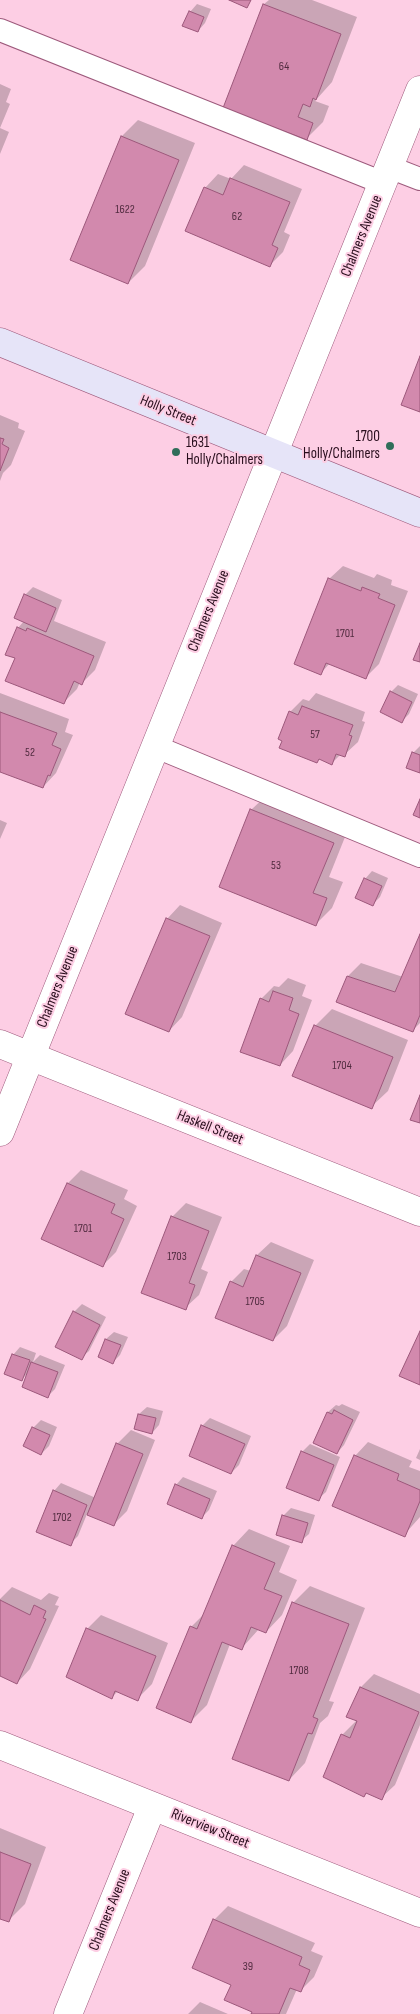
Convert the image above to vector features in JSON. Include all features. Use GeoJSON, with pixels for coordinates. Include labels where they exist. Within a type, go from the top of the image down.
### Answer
{"type":"FeatureCollection","features":[{"type":"Feature","properties":{"kind":"street","name":"Chalmers Avenue"},"geometry":{"type":"LineString","coordinates":[[0,1132],[420,90]]}},
{"type":"Feature","properties":{"kind":"street","name":"Holly Street"},"geometry":{"type":"LineString","coordinates":[[0,342],[420,513]]}},
{"type":"Feature","properties":{"kind":"street","name":"Haskell Street"},"geometry":{"type":"LineString","coordinates":[[0,1044],[420,1212]]}},
{"type":"Feature","properties":{"kind":"street","name":"Riverview Street"},"geometry":{"type":"LineString","coordinates":[[0,1745],[420,1913]]}},
{"type":"Feature","properties":{"kind":"street","name":"Chalmers Avenue"},"geometry":{"type":"LineString","coordinates":[[68,2014],[152,1806]]}},
{"type":"Feature","properties":{"kind":"lane"},"geometry":{"type":"LineString","coordinates":[[0,30],[386,175],[420,179]]}},
{"type":"Feature","properties":{"kind":"lane"},"geometry":{"type":"LineString","coordinates":[[154,746],[420,856]]}},
{"type":"Feature","properties":{"kind":"building"},"geometry":{"type":"Polygon","coordinates":[[[229,0],[251,0],[247,8],[229,0]]]}},
{"type":"Feature","properties":{"kind":"building"},"geometry":{"type":"Polygon","coordinates":[[[263,4],[341,34],[316,100],[313,98],[310,107],[303,104],[298,117],[313,123],[307,140],[223,108],[263,4]]]}},
{"type":"Feature","properties":{"kind":"building"},"geometry":{"type":"Polygon","coordinates":[[[189,11],[204,17],[198,32],[182,26],[189,11]]]}},
{"type":"Feature","properties":{"kind":"building"},"geometry":{"type":"Polygon","coordinates":[[[121,136],[179,160],[128,284],[70,260],[121,136]]]}},
{"type":"Feature","properties":{"kind":"building"},"geometry":{"type":"Polygon","coordinates":[[[230,178],[290,202],[272,245],[278,248],[270,267],[185,231],[204,187],[223,195],[230,178]]]}},
{"type":"Feature","properties":{"kind":"building"},"geometry":{"type":"Polygon","coordinates":[[[420,356],[420,412],[401,405],[420,356]]]}},
{"type":"Feature","properties":{"kind":"building"},"geometry":{"type":"Polygon","coordinates":[[[0,438],[4,439],[2,444],[9,448],[0,471],[0,438]]]}},
{"type":"Feature","properties":{"kind":"building"},"geometry":{"type":"Polygon","coordinates":[[[328,578],[361,591],[362,587],[380,594],[378,598],[395,605],[366,679],[326,663],[321,675],[294,664],[328,578]]]}},
{"type":"Feature","properties":{"kind":"building"},"geometry":{"type":"Polygon","coordinates":[[[24,594],[56,608],[46,632],[14,618],[24,594]]]}},
{"type":"Feature","properties":{"kind":"building"},"geometry":{"type":"Polygon","coordinates":[[[17,627],[26,631],[27,628],[94,656],[82,685],[74,681],[64,704],[5,681],[15,658],[5,655],[17,627]]]}},
{"type":"Feature","properties":{"kind":"building"},"geometry":{"type":"Polygon","coordinates":[[[420,643],[420,662],[413,660],[420,643]]]}},
{"type":"Feature","properties":{"kind":"building"},"geometry":{"type":"Polygon","coordinates":[[[390,691],[412,702],[402,723],[380,712],[390,691]]]}},
{"type":"Feature","properties":{"kind":"building"},"geometry":{"type":"Polygon","coordinates":[[[302,706],[353,725],[349,735],[352,736],[345,757],[336,754],[332,765],[319,759],[317,763],[279,748],[282,741],[278,739],[289,711],[298,715],[302,706]]]}},
{"type":"Feature","properties":{"kind":"building"},"geometry":{"type":"Polygon","coordinates":[[[0,712],[57,733],[52,745],[61,749],[43,788],[0,772],[0,712]]]}},
{"type":"Feature","properties":{"kind":"building"},"geometry":{"type":"Polygon","coordinates":[[[412,752],[420,755],[420,773],[406,768],[412,752]]]}},
{"type":"Feature","properties":{"kind":"building"},"geometry":{"type":"Polygon","coordinates":[[[420,799],[420,818],[413,815],[420,799]]]}},
{"type":"Feature","properties":{"kind":"building"},"geometry":{"type":"Polygon","coordinates":[[[250,809],[334,843],[313,893],[327,898],[316,926],[219,887],[250,809]]]}},
{"type":"Feature","properties":{"kind":"building"},"geometry":{"type":"Polygon","coordinates":[[[364,878],[382,886],[373,906],[355,898],[364,878]]]}},
{"type":"Feature","properties":{"kind":"building"},"geometry":{"type":"Polygon","coordinates":[[[166,918],[210,936],[169,1032],[125,1014],[166,918]]]}},
{"type":"Feature","properties":{"kind":"building"},"geometry":{"type":"Polygon","coordinates":[[[420,934],[420,1015],[413,1032],[336,1002],[347,976],[395,992],[420,934]]]}},
{"type":"Feature","properties":{"kind":"building"},"geometry":{"type":"Polygon","coordinates":[[[273,991],[293,998],[289,1010],[299,1014],[280,1066],[240,1052],[260,998],[269,1002],[273,991]]]}},
{"type":"Feature","properties":{"kind":"building"},"geometry":{"type":"Polygon","coordinates":[[[314,1025],[393,1057],[372,1109],[292,1076],[314,1025]]]}},
{"type":"Feature","properties":{"kind":"building"},"geometry":{"type":"Polygon","coordinates":[[[420,1095],[420,1123],[410,1120],[420,1095]]]}},
{"type":"Feature","properties":{"kind":"building"},"geometry":{"type":"Polygon","coordinates":[[[67,1183],[115,1204],[111,1213],[124,1219],[103,1267],[41,1239],[67,1183]]]}},
{"type":"Feature","properties":{"kind":"building"},"geometry":{"type":"Polygon","coordinates":[[[171,1216],[209,1231],[189,1283],[195,1285],[186,1310],[141,1293],[171,1216]]]}},
{"type":"Feature","properties":{"kind":"building"},"geometry":{"type":"Polygon","coordinates":[[[256,1255],[301,1273],[273,1341],[215,1318],[230,1281],[243,1287],[256,1255]]]}},
{"type":"Feature","properties":{"kind":"building"},"geometry":{"type":"Polygon","coordinates":[[[73,1311],[100,1325],[82,1360],[55,1347],[73,1311]]]}},
{"type":"Feature","properties":{"kind":"building"},"geometry":{"type":"Polygon","coordinates":[[[420,1331],[420,1385],[399,1376],[420,1331]]]}},
{"type":"Feature","properties":{"kind":"building"},"geometry":{"type":"Polygon","coordinates":[[[105,1339],[121,1345],[113,1364],[98,1357],[105,1339]]]}},
{"type":"Feature","properties":{"kind":"building"},"geometry":{"type":"Polygon","coordinates":[[[12,1354],[30,1360],[22,1381],[4,1374],[12,1354]]]}},
{"type":"Feature","properties":{"kind":"building"},"geometry":{"type":"Polygon","coordinates":[[[31,1362],[58,1372],[48,1398],[22,1387],[31,1362]]]}},
{"type":"Feature","properties":{"kind":"building"},"geometry":{"type":"Polygon","coordinates":[[[334,1410],[353,1420],[337,1454],[313,1443],[327,1412],[332,1414],[334,1410]]]}},
{"type":"Feature","properties":{"kind":"building"},"geometry":{"type":"Polygon","coordinates":[[[138,1414],[156,1418],[152,1434],[134,1429],[138,1414]]]}},
{"type":"Feature","properties":{"kind":"building"},"geometry":{"type":"Polygon","coordinates":[[[201,1425],[245,1444],[231,1474],[189,1456],[201,1425]]]}},
{"type":"Feature","properties":{"kind":"building"},"geometry":{"type":"Polygon","coordinates":[[[32,1427],[50,1435],[41,1455],[23,1446],[32,1427]]]}},
{"type":"Feature","properties":{"kind":"building"},"geometry":{"type":"Polygon","coordinates":[[[116,1443],[143,1454],[114,1526],[87,1515],[116,1443]]]}},
{"type":"Feature","properties":{"kind":"building"},"geometry":{"type":"Polygon","coordinates":[[[301,1451],[334,1465],[319,1501],[286,1488],[301,1451]]]}},
{"type":"Feature","properties":{"kind":"building"},"geometry":{"type":"Polygon","coordinates":[[[354,1455],[399,1474],[397,1480],[420,1490],[420,1501],[405,1537],[332,1506],[354,1455]]]}},
{"type":"Feature","properties":{"kind":"building"},"geometry":{"type":"Polygon","coordinates":[[[175,1484],[210,1499],[202,1519],[167,1504],[175,1484]]]}},
{"type":"Feature","properties":{"kind":"building"},"geometry":{"type":"Polygon","coordinates":[[[53,1490],[87,1505],[71,1546],[36,1532],[53,1490]]]}},
{"type":"Feature","properties":{"kind":"building"},"geometry":{"type":"Polygon","coordinates":[[[282,1515],[308,1523],[302,1543],[276,1535],[282,1515]]]}},
{"type":"Feature","properties":{"kind":"building"},"geometry":{"type":"Polygon","coordinates":[[[232,1545],[275,1563],[264,1589],[282,1596],[266,1633],[251,1627],[242,1650],[222,1642],[191,1723],[156,1708],[190,1626],[197,1629],[232,1545]]]}},
{"type":"Feature","properties":{"kind":"building"},"geometry":{"type":"Polygon","coordinates":[[[0,1600],[30,1615],[34,1605],[46,1611],[43,1618],[46,1619],[17,1684],[0,1676],[0,1600]]]}},
{"type":"Feature","properties":{"kind":"building"},"geometry":{"type":"Polygon","coordinates":[[[292,1602],[349,1624],[313,1717],[318,1719],[312,1734],[308,1733],[289,1781],[232,1759],[292,1602]]]}},
{"type":"Feature","properties":{"kind":"building"},"geometry":{"type":"Polygon","coordinates":[[[86,1628],[156,1656],[138,1701],[115,1691],[112,1699],[66,1677],[86,1628]]]}},
{"type":"Feature","properties":{"kind":"building"},"geometry":{"type":"Polygon","coordinates":[[[360,1687],[419,1712],[382,1800],[366,1793],[364,1797],[323,1777],[341,1734],[350,1738],[357,1721],[346,1717],[360,1687]]]}},
{"type":"Feature","properties":{"kind":"building"},"geometry":{"type":"Polygon","coordinates":[[[0,1852],[31,1864],[9,1922],[0,1919],[0,1852]]]}},
{"type":"Feature","properties":{"kind":"building"},"geometry":{"type":"Polygon","coordinates":[[[213,1919],[302,1957],[299,1965],[310,1970],[301,1992],[290,1988],[279,2014],[251,2014],[252,2012],[224,2000],[231,1985],[192,1968],[213,1919]]]}},
{"type":"Feature","properties":{"kind":"place","name":"1700 Holly/Chalmers"},"geometry":{"type":"Point","coordinates":[390,446]}},
{"type":"Feature","properties":{"kind":"place","name":"1631 Holly/Chalmers"},"geometry":{"type":"Point","coordinates":[176,452]}}]}
